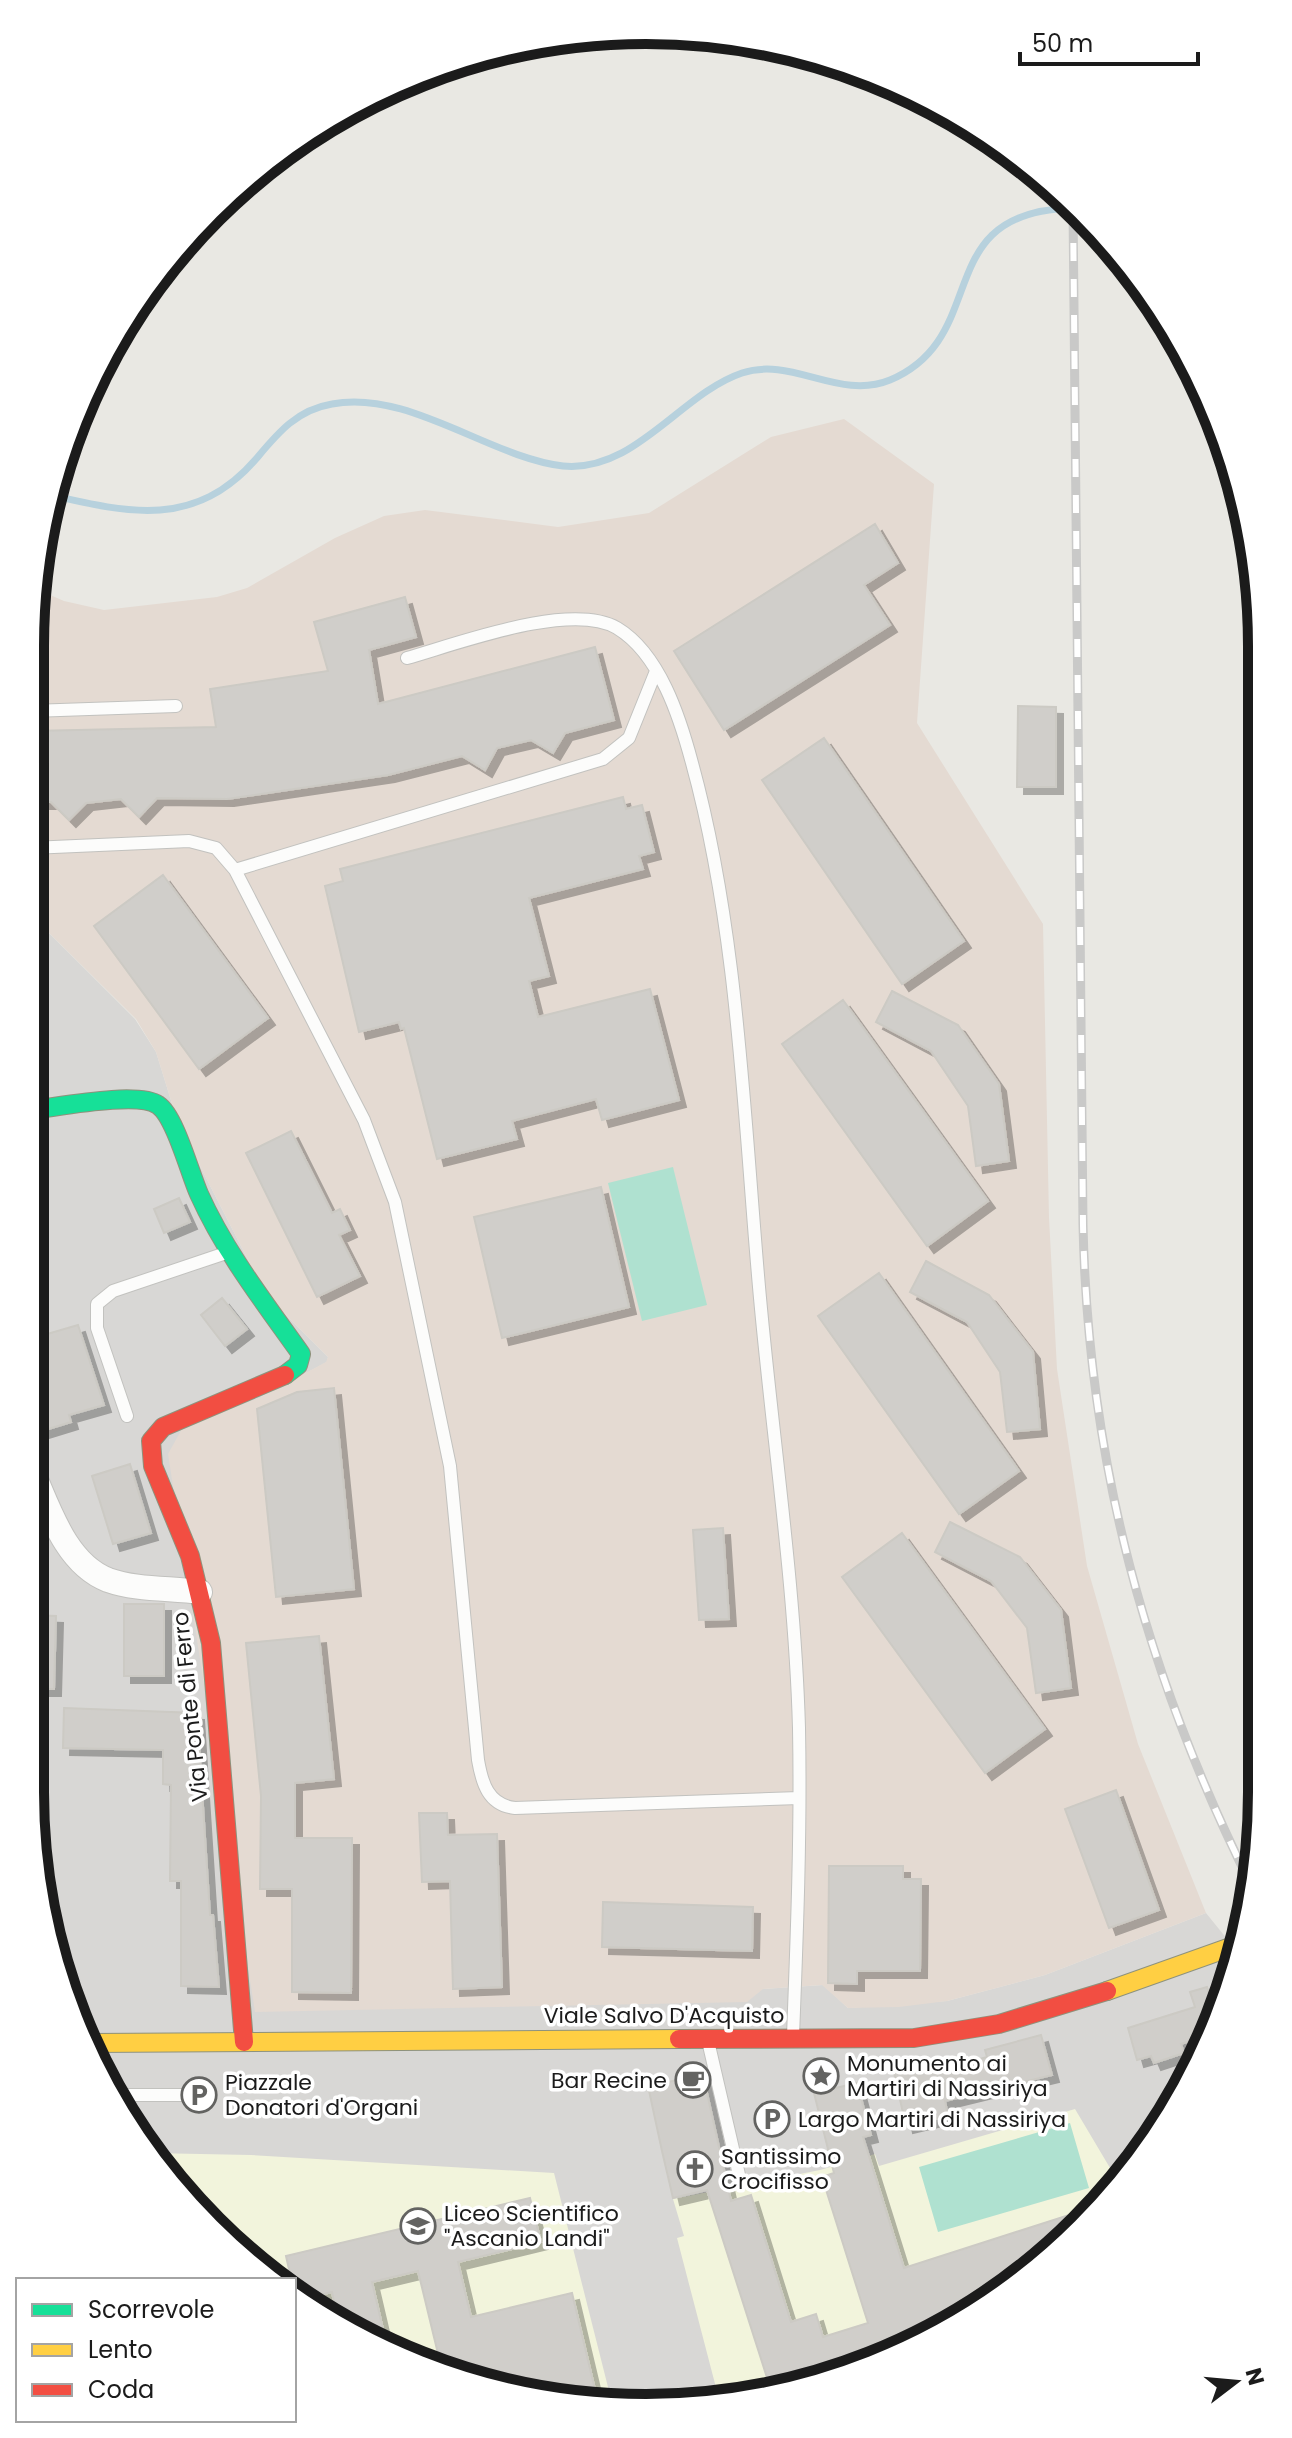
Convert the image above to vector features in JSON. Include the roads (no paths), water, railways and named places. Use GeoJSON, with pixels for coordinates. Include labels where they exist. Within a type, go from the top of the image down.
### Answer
{"type":"FeatureCollection","features":[{"type":"Feature","properties":{"kind":"street","name":"Via Ponte di Ferro"},"geometry":{"type":"LineString","coordinates":[[44,1108],[141,1099],[159,1105],[168,1117],[199,1194],[229,1252],[301,1354],[298,1365],[290,1373],[163,1427],[151,1441],[153,1466],[185,1542],[200,1592],[214,1672],[244,2042]]}},
{"type":"Feature","properties":{"kind":"street"},"geometry":{"type":"LineString","coordinates":[[44,1495],[64,1537],[89,1570],[114,1581],[200,1592]]}},
{"type":"Feature","properties":{"kind":"street","name":"Viale Salvo D'Acquisto"},"geometry":{"type":"LineString","coordinates":[[99,2043],[914,2038],[1001,2026],[1225,1956]]}},
{"type":"Feature","properties":{"kind":"lane"},"geometry":{"type":"LineString","coordinates":[[407,658],[524,627],[586,620],[615,627],[626,635],[656,671],[681,728],[698,786],[728,964],[793,1633],[799,1798],[793,2039]]}},
{"type":"Feature","properties":{"kind":"lane"},"geometry":{"type":"LineString","coordinates":[[235,870],[603,759],[629,738],[656,671]]}},
{"type":"Feature","properties":{"kind":"lane"},"geometry":{"type":"LineString","coordinates":[[44,711],[176,706]]}},
{"type":"Feature","properties":{"kind":"lane"},"geometry":{"type":"LineString","coordinates":[[44,847],[189,841],[216,848],[235,870],[364,1120],[395,1202],[450,1466],[478,1760],[486,1790],[498,1804],[515,1808],[799,1798]]}},
{"type":"Feature","properties":{"kind":"lane"},"geometry":{"type":"LineString","coordinates":[[127,1416],[97,1328],[95,1311],[101,1298],[229,1252]]}},
{"type":"Feature","properties":{"kind":"lane"},"geometry":{"type":"LineString","coordinates":[[707,2038],[740,2179]]}},
{"type":"Feature","properties":{"kind":"lane"},"geometry":{"type":"LineString","coordinates":[[126,2095],[199,2095]]}},
{"type":"Feature","properties":{"kind":"waterway"},"geometry":{"type":"LineString","coordinates":[[63,498],[134,510],[185,506],[209,497],[233,481],[298,417],[332,404],[361,402],[390,406],[536,460],[563,466],[589,465],[635,445],[698,397],[742,373],[761,369],[779,370],[852,385],[871,385],[890,380],[922,360],[942,335],[979,252],[998,230],[1028,214],[1061,210]]}},
{"type":"Feature","properties":{"kind":"railway"},"geometry":{"type":"LineString","coordinates":[[1073,221],[1083,1225],[1087,1313],[1111,1483],[1153,1647],[1182,1727],[1243,1868]]}},
{"type":"Feature","properties":{"kind":"place","name":"Monumento ai Martiri di Nassiriya"},"geometry":{"type":"Point","coordinates":[821,2076]}},
{"type":"Feature","properties":{"kind":"place","name":"Bar Recine"},"geometry":{"type":"Point","coordinates":[693,2080]}},
{"type":"Feature","properties":{"kind":"place","name":"Piazzale Donatori d'Organi"},"geometry":{"type":"Point","coordinates":[199,2095]}},
{"type":"Feature","properties":{"kind":"place","name":"Largo Martiri di Nassiriya"},"geometry":{"type":"Point","coordinates":[772,2119]}},
{"type":"Feature","properties":{"kind":"place","name":"Santissimo Crocifisso"},"geometry":{"type":"Point","coordinates":[695,2169]}},
{"type":"Feature","properties":{"kind":"place","name":"Liceo Scientifico \"Ascanio Landi\""},"geometry":{"type":"Point","coordinates":[418,2226]}}]}
